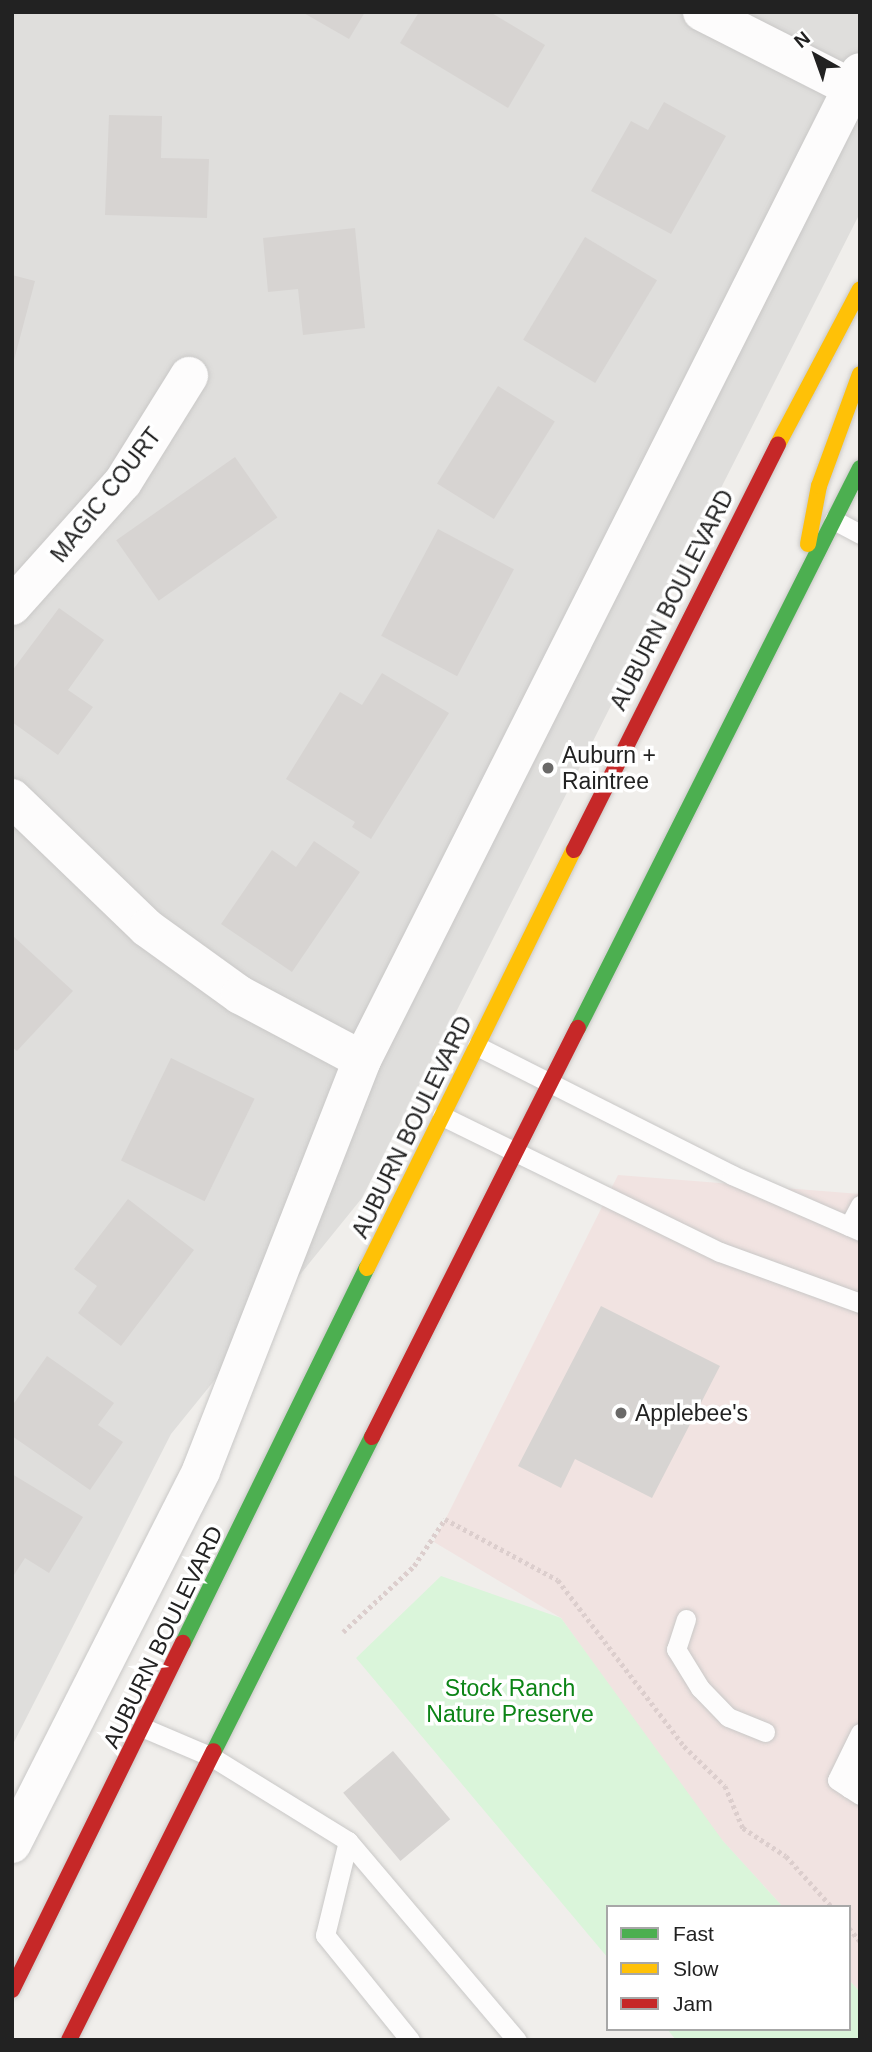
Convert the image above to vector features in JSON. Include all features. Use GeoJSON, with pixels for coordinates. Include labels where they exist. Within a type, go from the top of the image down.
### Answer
{"type":"FeatureCollection","features":[{"type":"Feature","properties":{"kind":"main road","name":"AUBURN BOULEVARD"},"geometry":{"type":"LineString","coordinates":[[12,1990],[144,1728],[703,587],[860,289]]}},
{"type":"Feature","properties":{"kind":"main road"},"geometry":{"type":"LineString","coordinates":[[800,588],[819,486],[860,374]]}},
{"type":"Feature","properties":{"kind":"main road"},"geometry":{"type":"LineString","coordinates":[[69,2040],[554,1085],[860,468]]}},
{"type":"Feature","properties":{"kind":"street"},"geometry":{"type":"LineString","coordinates":[[12,1844],[201,1472],[362,1060],[857,84],[702,12]]}},
{"type":"Feature","properties":{"kind":"street","name":"MAGIC COURT"},"geometry":{"type":"LineString","coordinates":[[12,606],[123,482],[189,376]]}},
{"type":"Feature","properties":{"kind":"street"},"geometry":{"type":"LineString","coordinates":[[12,798],[147,928],[240,995],[362,1060]]}},
{"type":"Feature","properties":{"kind":"lane"},"geometry":{"type":"LineString","coordinates":[[834,520],[860,534]]}},
{"type":"Feature","properties":{"kind":"lane"},"geometry":{"type":"LineString","coordinates":[[477,1046],[855,1228],[860,1205]]}},
{"type":"Feature","properties":{"kind":"lane"},"geometry":{"type":"LineString","coordinates":[[442,1116],[720,1252],[860,1303]]}},
{"type":"Feature","properties":{"kind":"lane"},"geometry":{"type":"LineString","coordinates":[[686,1619],[676,1649],[700,1688],[728,1717],[765,1732]]}},
{"type":"Feature","properties":{"kind":"lane"},"geometry":{"type":"LineString","coordinates":[[144,1728],[212,1757],[348,1841],[517,2040]]}},
{"type":"Feature","properties":{"kind":"lane"},"geometry":{"type":"LineString","coordinates":[[860,1733],[837,1780],[854,1792],[860,1767]]}},
{"type":"Feature","properties":{"kind":"lane"},"geometry":{"type":"LineString","coordinates":[[348,1841],[325,1935],[410,2040]]}},
{"type":"Feature","properties":{"kind":"path"},"geometry":{"type":"LineString","coordinates":[[342,1632],[414,1566],[445,1519],[558,1580],[684,1746],[725,1786],[743,1828],[786,1856],[830,1905]]}},
{"type":"Feature","properties":{"kind":"shaded area"},"geometry":{"type":"Polygon","coordinates":[[[12,12],[860,12],[860,213],[362,1198],[171,1434],[12,1746],[12,12]]]}},
{"type":"Feature","properties":{"kind":"shaded area"},"geometry":{"type":"Polygon","coordinates":[[[618,1175],[860,1194],[860,1992],[851,1982],[851,1905],[781,1905],[709,1826],[561,1618],[434,1542],[618,1175]]]}},
{"type":"Feature","properties":{"kind":"green space","name":"Stock Ranch Nature Preserve"},"geometry":{"type":"Polygon","coordinates":[[[441,1576],[561,1618],[723,1841],[781,1905],[606,1905],[606,1956],[356,1658],[441,1576]]]}},
{"type":"Feature","properties":{"kind":"green space"},"geometry":{"type":"Polygon","coordinates":[[[851,1982],[860,1992],[860,2040],[676,2040],[669,2031],[851,2031],[851,1982]]]}},
{"type":"Feature","properties":{"kind":"building"},"geometry":{"type":"Polygon","coordinates":[[[302,12],[365,12],[349,39],[302,12]]]}},
{"type":"Feature","properties":{"kind":"building"},"geometry":{"type":"Polygon","coordinates":[[[419,12],[490,12],[545,45],[508,108],[400,43],[419,12]]]}},
{"type":"Feature","properties":{"kind":"building"},"geometry":{"type":"Polygon","coordinates":[[[664,102],[726,136],[671,234],[591,191],[631,121],[648,130],[664,102]]]}},
{"type":"Feature","properties":{"kind":"building"},"geometry":{"type":"Polygon","coordinates":[[[109,115],[162,116],[161,158],[209,159],[207,218],[105,215],[109,115]]]}},
{"type":"Feature","properties":{"kind":"building"},"geometry":{"type":"Polygon","coordinates":[[[355,228],[365,328],[303,335],[298,289],[268,292],[263,238],[355,228]]]}},
{"type":"Feature","properties":{"kind":"building"},"geometry":{"type":"Polygon","coordinates":[[[585,237],[657,280],[595,383],[523,340],[585,237]]]}},
{"type":"Feature","properties":{"kind":"building"},"geometry":{"type":"Polygon","coordinates":[[[12,275],[35,281],[13,364],[12,364],[12,275]]]}},
{"type":"Feature","properties":{"kind":"building"},"geometry":{"type":"Polygon","coordinates":[[[498,386],[555,422],[494,519],[437,484],[498,386]]]}},
{"type":"Feature","properties":{"kind":"building"},"geometry":{"type":"Polygon","coordinates":[[[235,457],[277,518],[159,601],[116,540],[235,457]]]}},
{"type":"Feature","properties":{"kind":"building"},"geometry":{"type":"Polygon","coordinates":[[[438,529],[514,569],[457,676],[381,636],[438,529]]]}},
{"type":"Feature","properties":{"kind":"building"},"geometry":{"type":"Polygon","coordinates":[[[59,608],[104,640],[68,690],[93,707],[58,755],[12,722],[12,671],[59,608]]]}},
{"type":"Feature","properties":{"kind":"building"},"geometry":{"type":"Polygon","coordinates":[[[382,673],[449,713],[371,839],[352,827],[355,822],[286,779],[340,692],[362,705],[382,673]]]}},
{"type":"Feature","properties":{"kind":"building"},"geometry":{"type":"Polygon","coordinates":[[[314,841],[360,872],[292,972],[221,924],[272,850],[296,867],[314,841]]]}},
{"type":"Feature","properties":{"kind":"building"},"geometry":{"type":"Polygon","coordinates":[[[12,935],[73,991],[17,1051],[12,1047],[12,935]]]}},
{"type":"Feature","properties":{"kind":"building"},"geometry":{"type":"Polygon","coordinates":[[[171,1058],[255,1099],[205,1201],[121,1160],[171,1058]]]}},
{"type":"Feature","properties":{"kind":"building"},"geometry":{"type":"Polygon","coordinates":[[[128,1199],[194,1250],[121,1346],[78,1313],[97,1286],[74,1269],[128,1199]]]}},
{"type":"Feature","properties":{"kind":"building","name":"Applebee's"},"geometry":{"type":"Polygon","coordinates":[[[601,1306],[720,1366],[652,1498],[575,1459],[561,1488],[518,1466],[601,1306]]]}},
{"type":"Feature","properties":{"kind":"building"},"geometry":{"type":"Polygon","coordinates":[[[47,1356],[114,1403],[98,1425],[123,1442],[90,1490],[12,1436],[12,1406],[47,1356]]]}},
{"type":"Feature","properties":{"kind":"building"},"geometry":{"type":"Polygon","coordinates":[[[12,1474],[83,1517],[49,1573],[25,1558],[12,1578],[12,1474]]]}},
{"type":"Feature","properties":{"kind":"building"},"geometry":{"type":"Polygon","coordinates":[[[393,1751],[450,1819],[400,1861],[343,1793],[393,1751]]]}},
{"type":"Feature","properties":{"kind":"traffic: fast"},"geometry":{"type":"LineString","coordinates":[[578,1028],[860,468]]}},
{"type":"Feature","properties":{"kind":"traffic: fast"},"geometry":{"type":"LineString","coordinates":[[183,1643],[367,1268]]}},
{"type":"Feature","properties":{"kind":"traffic: fast"},"geometry":{"type":"LineString","coordinates":[[214,1751],[372,1437]]}},
{"type":"Feature","properties":{"kind":"traffic: slow"},"geometry":{"type":"LineString","coordinates":[[778,444],[860,289]]}},
{"type":"Feature","properties":{"kind":"traffic: slow"},"geometry":{"type":"LineString","coordinates":[[808,544],[819,486],[860,374]]}},
{"type":"Feature","properties":{"kind":"traffic: slow"},"geometry":{"type":"LineString","coordinates":[[367,1268],[574,850]]}},
{"type":"Feature","properties":{"kind":"traffic: jam"},"geometry":{"type":"LineString","coordinates":[[574,850],[778,444]]}},
{"type":"Feature","properties":{"kind":"traffic: jam"},"geometry":{"type":"LineString","coordinates":[[372,1437],[578,1028]]}},
{"type":"Feature","properties":{"kind":"traffic: jam"},"geometry":{"type":"LineString","coordinates":[[12,1990],[183,1643]]}},
{"type":"Feature","properties":{"kind":"traffic: jam"},"geometry":{"type":"LineString","coordinates":[[69,2040],[214,1751]]}},
{"type":"Feature","properties":{"kind":"place","name":"Auburn + Raintree"},"geometry":{"type":"Point","coordinates":[548,768]}},
{"type":"Feature","properties":{"kind":"place","name":"Applebee's"},"geometry":{"type":"Point","coordinates":[621,1413]}}]}
